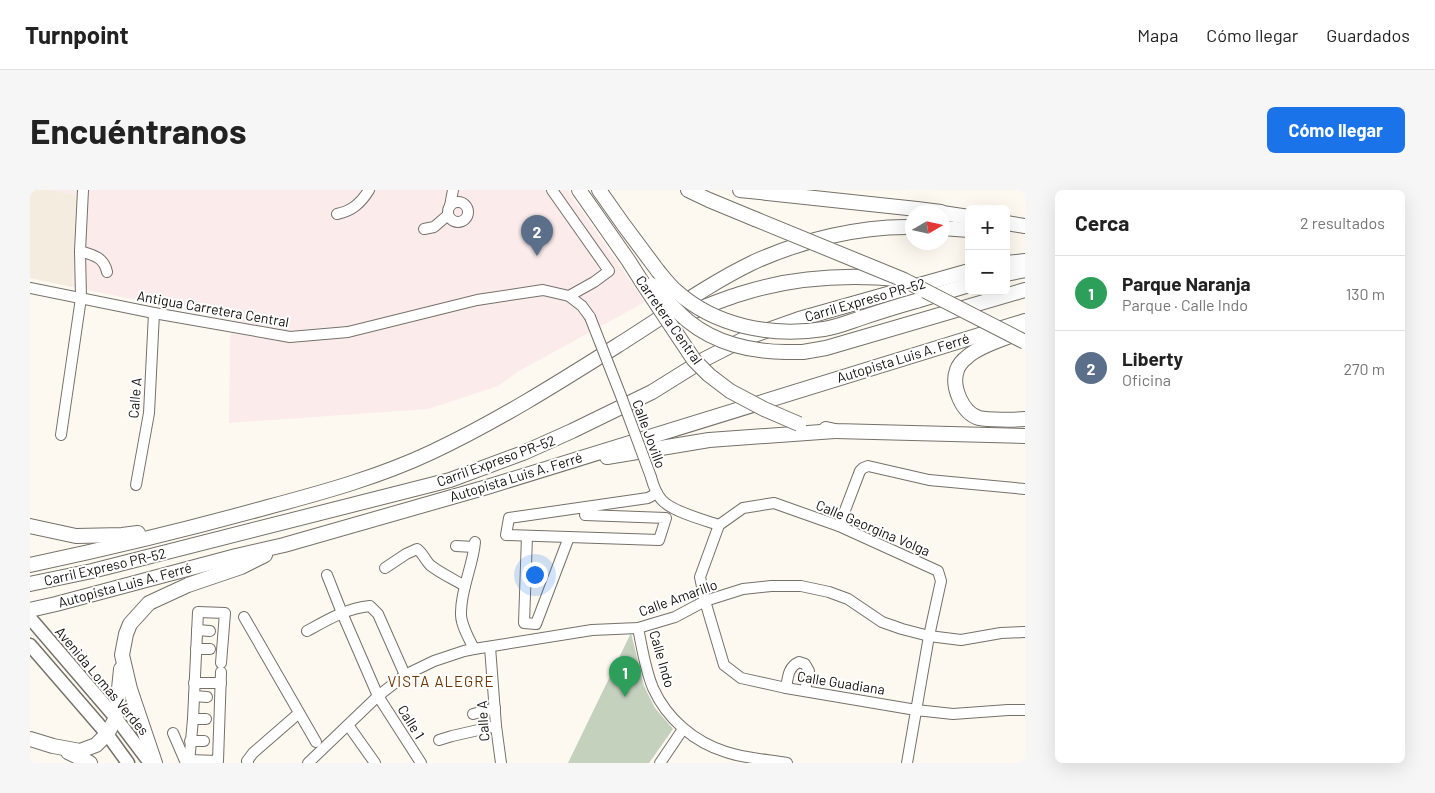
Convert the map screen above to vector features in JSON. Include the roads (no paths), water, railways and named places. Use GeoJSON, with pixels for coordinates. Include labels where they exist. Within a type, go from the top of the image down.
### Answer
{"type":"FeatureCollection","features":[{"type":"Feature","properties":{"kind":"highway","name":"Carretera Central"},"geometry":{"type":"LineString","coordinates":[[579,190],[628,260],[646,282],[694,360],[709,375],[730,391],[764,409],[799,424],[835,431],[1025,436]]}},
{"type":"Feature","properties":{"kind":"highway"},"geometry":{"type":"LineString","coordinates":[[599,190],[667,282],[682,296],[708,312],[734,324],[760,330],[783,332],[824,329],[965,286]]}},
{"type":"Feature","properties":{"kind":"highway"},"geometry":{"type":"LineString","coordinates":[[688,190],[904,280],[1025,342]]}},
{"type":"Feature","properties":{"kind":"highway"},"geometry":{"type":"LineString","coordinates":[[740,190],[905,208]]}},
{"type":"Feature","properties":{"kind":"highway"},"geometry":{"type":"LineString","coordinates":[[950,214],[965,216]]}},
{"type":"Feature","properties":{"kind":"highway"},"geometry":{"type":"LineString","coordinates":[[1010,224],[1025,226]]}},
{"type":"Feature","properties":{"kind":"highway"},"geometry":{"type":"LineString","coordinates":[[32,565],[205,525],[348,485],[396,468],[479,429],[714,284],[745,267],[774,254],[809,242],[858,231],[905,227]]}},
{"type":"Feature","properties":{"kind":"highway"},"geometry":{"type":"LineString","coordinates":[[950,229],[965,230]]}},
{"type":"Feature","properties":{"kind":"highway"},"geometry":{"type":"LineString","coordinates":[[1010,232],[1025,234]]}},
{"type":"Feature","properties":{"kind":"highway"},"geometry":{"type":"LineString","coordinates":[[1010,263],[1025,261]]}},
{"type":"Feature","properties":{"kind":"highway"},"geometry":{"type":"LineString","coordinates":[[1010,273],[1025,270]]}},
{"type":"Feature","properties":{"kind":"highway","name":"Carril Expreso PR-52"},"geometry":{"type":"LineString","coordinates":[[35,583],[92,571],[450,480],[523,453],[572,431],[652,392],[705,359],[746,338],[799,319],[965,272]]}},
{"type":"Feature","properties":{"kind":"highway"},"geometry":{"type":"LineString","coordinates":[[617,345],[672,320],[731,297],[778,284],[842,276],[869,276],[904,280]]}},
{"type":"Feature","properties":{"kind":"highway"},"geometry":{"type":"LineString","coordinates":[[646,282],[688,320],[712,337],[755,350],[786,352],[803,352],[826,348],[1025,290]]}},
{"type":"Feature","properties":{"kind":"highway","name":"Autopista Luis A. Ferré"},"geometry":{"type":"LineString","coordinates":[[30,610],[284,545],[554,466],[1025,321]]}},
{"type":"Feature","properties":{"kind":"highway"},"geometry":{"type":"LineString","coordinates":[[1025,331],[996,342],[966,357],[956,370],[955,381],[958,395],[968,413],[979,418],[1025,419]]}},
{"type":"Feature","properties":{"kind":"highway"},"geometry":{"type":"LineString","coordinates":[[554,466],[709,440],[835,431]]}},
{"type":"Feature","properties":{"kind":"highway"},"geometry":{"type":"LineString","coordinates":[[30,526],[76,536],[122,535],[205,525]]}},
{"type":"Feature","properties":{"kind":"highway"},"geometry":{"type":"LineString","coordinates":[[30,739],[80,751],[96,746],[107,734],[116,718],[126,634],[130,624],[139,613],[149,603],[188,585],[241,567],[284,545]]}},
{"type":"Feature","properties":{"kind":"highway"},"geometry":{"type":"LineString","coordinates":[[122,655],[130,688],[155,763]]}},
{"type":"Feature","properties":{"kind":"highway"},"geometry":{"type":"LineString","coordinates":[[53,746],[90,763]]}},
{"type":"Feature","properties":{"kind":"main road","name":"Avenida Lomas Verdes"},"geometry":{"type":"LineString","coordinates":[[30,618],[116,718],[150,763]]}},
{"type":"Feature","properties":{"kind":"main road"},"geometry":{"type":"LineString","coordinates":[[30,645],[107,734],[128,763]]}},
{"type":"Feature","properties":{"kind":"street"},"geometry":{"type":"LineString","coordinates":[[60,435],[81,298],[80,251],[83,190]]}},
{"type":"Feature","properties":{"kind":"street"},"geometry":{"type":"LineString","coordinates":[[337,214],[348,211],[363,200],[369,190]]}},
{"type":"Feature","properties":{"kind":"street"},"geometry":{"type":"LineString","coordinates":[[424,229],[434,227],[449,210],[454,190]]}},
{"type":"Feature","properties":{"kind":"street"},"geometry":{"type":"LineString","coordinates":[[552,190],[609,271],[569,296]]}},
{"type":"Feature","properties":{"kind":"street"},"geometry":{"type":"LineString","coordinates":[[80,251],[101,259],[106,264],[107,272]]}},
{"type":"Feature","properties":{"kind":"street","name":"Antigua Carretera Central"},"geometry":{"type":"LineString","coordinates":[[30,288],[154,313],[290,337],[348,332],[477,300],[543,290],[569,296]]}},
{"type":"Feature","properties":{"kind":"street","name":"Calle Jovillo"},"geometry":{"type":"LineString","coordinates":[[569,296],[582,306],[590,317],[657,493],[672,508],[719,525]]}},
{"type":"Feature","properties":{"kind":"street","name":"Calle A"},"geometry":{"type":"LineString","coordinates":[[136,485],[149,413],[154,313]]}},
{"type":"Feature","properties":{"kind":"street"},"geometry":{"type":"LineString","coordinates":[[839,526],[860,471],[863,468],[872,466],[929,480],[1025,489]]}},
{"type":"Feature","properties":{"kind":"street"},"geometry":{"type":"LineString","coordinates":[[585,515],[666,518],[659,540],[506,535],[509,518],[648,498],[657,493]]}},
{"type":"Feature","properties":{"kind":"street","name":"Calle Georgina Volga"},"geometry":{"type":"LineString","coordinates":[[719,525],[743,508],[774,503],[839,526],[938,571],[941,581],[929,636],[907,763]]}},
{"type":"Feature","properties":{"kind":"street"},"geometry":{"type":"LineString","coordinates":[[705,601],[700,577],[719,525]]}},
{"type":"Feature","properties":{"kind":"street"},"geometry":{"type":"LineString","coordinates":[[527,536],[524,623],[536,624],[569,537]]}},
{"type":"Feature","properties":{"kind":"street"},"geometry":{"type":"LineString","coordinates":[[456,546],[475,545],[460,612],[462,622],[474,649]]}},
{"type":"Feature","properties":{"kind":"street"},"geometry":{"type":"LineString","coordinates":[[384,568],[417,549],[420,550],[427,562],[433,567],[465,586]]}},
{"type":"Feature","properties":{"kind":"street","name":"Calle 1"},"geometry":{"type":"LineString","coordinates":[[327,575],[378,696],[421,763]]}},
{"type":"Feature","properties":{"kind":"street","name":"Calle Amarillo"},"geometry":{"type":"LineString","coordinates":[[314,761],[378,696],[405,675],[434,661],[474,649],[592,630],[638,628],[675,617],[705,601],[742,589],[771,586],[801,586],[829,592],[848,599],[882,622],[929,636],[961,640],[1001,633],[1025,632]]}},
{"type":"Feature","properties":{"kind":"street","name":"Calle Guadiana"},"geometry":{"type":"LineString","coordinates":[[705,601],[724,665],[741,678],[786,688],[916,710],[953,714],[1025,710]]}},
{"type":"Feature","properties":{"kind":"street"},"geometry":{"type":"LineString","coordinates":[[307,631],[342,613],[370,606],[378,614],[405,675]]}},
{"type":"Feature","properties":{"kind":"street"},"geometry":{"type":"LineString","coordinates":[[198,612],[224,613],[218,761],[188,762],[193,719],[198,612]]}},
{"type":"Feature","properties":{"kind":"street"},"geometry":{"type":"LineString","coordinates":[[244,617],[316,742]]}},
{"type":"Feature","properties":{"kind":"street","name":"Calle Indo"},"geometry":{"type":"LineString","coordinates":[[638,628],[653,687],[666,710],[683,729],[705,743],[727,752],[787,763]]}},
{"type":"Feature","properties":{"kind":"street"},"geometry":{"type":"LineString","coordinates":[[197,630],[210,631]]}},
{"type":"Feature","properties":{"kind":"street","name":"Calle A"},"geometry":{"type":"LineString","coordinates":[[490,647],[501,763]]}},
{"type":"Feature","properties":{"kind":"street"},"geometry":{"type":"LineString","coordinates":[[196,649],[210,649]]}},
{"type":"Feature","properties":{"kind":"street"},"geometry":{"type":"LineString","coordinates":[[786,688],[792,665],[799,662],[805,664],[809,671],[805,690]]}},
{"type":"Feature","properties":{"kind":"street"},"geometry":{"type":"LineString","coordinates":[[194,683],[221,683]]}},
{"type":"Feature","properties":{"kind":"street"},"geometry":{"type":"LineString","coordinates":[[194,696],[207,697]]}},
{"type":"Feature","properties":{"kind":"street"},"geometry":{"type":"LineString","coordinates":[[473,714],[495,708]]}},
{"type":"Feature","properties":{"kind":"street"},"geometry":{"type":"LineString","coordinates":[[248,763],[247,761],[253,753],[299,713]]}},
{"type":"Feature","properties":{"kind":"street"},"geometry":{"type":"LineString","coordinates":[[193,719],[206,719]]}},
{"type":"Feature","properties":{"kind":"street"},"geometry":{"type":"LineString","coordinates":[[348,725],[375,763]]}},
{"type":"Feature","properties":{"kind":"street"},"geometry":{"type":"LineString","coordinates":[[438,740],[496,726]]}},
{"type":"Feature","properties":{"kind":"street"},"geometry":{"type":"LineString","coordinates":[[660,763],[683,729]]}},
{"type":"Feature","properties":{"kind":"street"},"geometry":{"type":"LineString","coordinates":[[173,733],[188,762]]}},
{"type":"Feature","properties":{"kind":"street"},"geometry":{"type":"LineString","coordinates":[[190,741],[204,741]]}},
{"type":"Feature","properties":{"kind":"place","name":"Liberty"},"geometry":{"type":"Point","coordinates":[537,256]}},
{"type":"Feature","properties":{"kind":"place","name":"Parque Naranja"},"geometry":{"type":"Point","coordinates":[625,697]}},
{"type":"Feature","properties":{"kind":"district","name":"VISTA ALEGRE"},"geometry":{"type":"Point","coordinates":[441,682]}}]}
